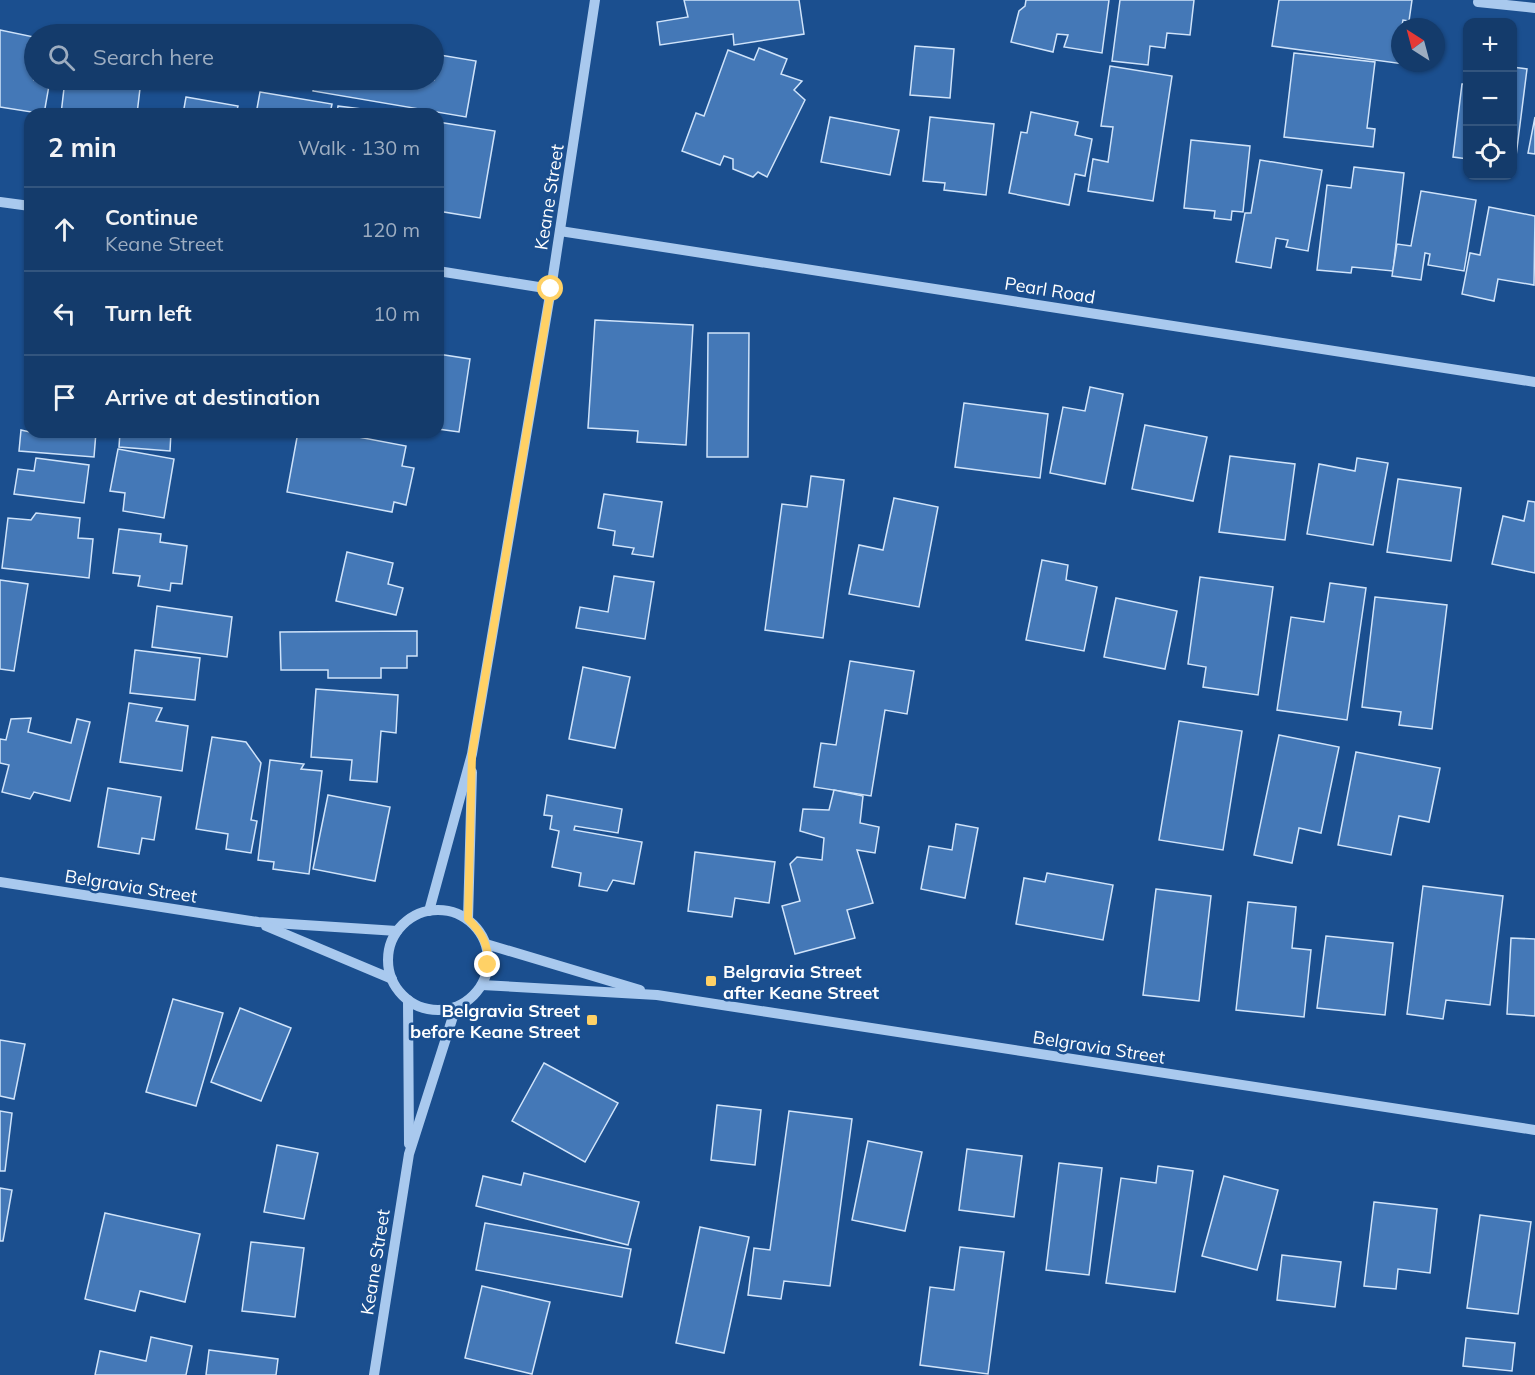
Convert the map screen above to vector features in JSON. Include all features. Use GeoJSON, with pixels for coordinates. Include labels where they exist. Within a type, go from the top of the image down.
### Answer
{"type":"FeatureCollection","features":[{"type":"Feature","properties":{"kind":"street","name":"Keane Street"},"geometry":{"type":"LineString","coordinates":[[429,911],[472,754],[551,289],[595,0]]}},
{"type":"Feature","properties":{"kind":"street"},"geometry":{"type":"LineString","coordinates":[[1478,2],[1535,8]]}},
{"type":"Feature","properties":{"kind":"street"},"geometry":{"type":"LineString","coordinates":[[0,202],[24,205]]}},
{"type":"Feature","properties":{"kind":"street","name":"Pearl Road"},"geometry":{"type":"LineString","coordinates":[[560,231],[1535,382]]}},
{"type":"Feature","properties":{"kind":"street"},"geometry":{"type":"LineString","coordinates":[[444,272],[551,289]]}},
{"type":"Feature","properties":{"kind":"street","name":"Keane Street"},"geometry":{"type":"LineString","coordinates":[[468,919],[472,754]]}},
{"type":"Feature","properties":{"kind":"street","name":"Belgravia Street"},"geometry":{"type":"LineString","coordinates":[[0,882],[258,922],[397,931]]}},
{"type":"Feature","properties":{"kind":"street"},"geometry":{"type":"LineString","coordinates":[[442,910],[468,919],[479,930],[486,944],[488,965],[482,985],[471,998],[444,1010],[431,1010],[408,1000],[392,979],[388,955],[397,931],[417,915],[429,911],[442,910]]}},
{"type":"Feature","properties":{"kind":"street","name":"Belgravia Street"},"geometry":{"type":"LineString","coordinates":[[258,922],[392,979]]}},
{"type":"Feature","properties":{"kind":"street","name":"Belgravia Street"},"geometry":{"type":"LineString","coordinates":[[486,944],[657,995]]}},
{"type":"Feature","properties":{"kind":"street","name":"Belgravia Street"},"geometry":{"type":"LineString","coordinates":[[482,985],[657,995],[1535,1130]]}},
{"type":"Feature","properties":{"kind":"street","name":"Keane Street"},"geometry":{"type":"LineString","coordinates":[[408,1000],[409,1154]]}},
{"type":"Feature","properties":{"kind":"street","name":"Keane Street"},"geometry":{"type":"LineString","coordinates":[[374,1375],[409,1154],[456,1006]]}},
{"type":"Feature","properties":{"kind":"building"},"geometry":{"type":"Polygon","coordinates":[[[684,0],[799,0],[804,34],[734,45],[733,34],[660,45],[657,22],[688,17],[684,0]]]}},
{"type":"Feature","properties":{"kind":"building"},"geometry":{"type":"Polygon","coordinates":[[[1026,0],[1109,0],[1102,53],[1064,47],[1068,35],[1057,34],[1053,52],[1011,42],[1019,11],[1025,6],[1026,0]]]}},
{"type":"Feature","properties":{"kind":"building"},"geometry":{"type":"Polygon","coordinates":[[[1120,0],[1194,0],[1190,35],[1167,33],[1165,48],[1150,46],[1148,65],[1112,61],[1120,0]]]}},
{"type":"Feature","properties":{"kind":"building"},"geometry":{"type":"Polygon","coordinates":[[[1279,0],[1412,0],[1409,18],[1391,18],[1391,62],[1272,46],[1279,0]]]}},
{"type":"Feature","properties":{"kind":"building"},"geometry":{"type":"Polygon","coordinates":[[[0,30],[24,35],[24,90],[48,90],[45,108],[24,108],[24,111],[0,107],[0,30]]]}},
{"type":"Feature","properties":{"kind":"building"},"geometry":{"type":"Polygon","coordinates":[[[915,46],[954,49],[950,98],[910,95],[915,46]]]}},
{"type":"Feature","properties":{"kind":"building"},"geometry":{"type":"Polygon","coordinates":[[[759,48],[787,59],[781,74],[802,81],[794,90],[805,100],[767,177],[758,172],[753,177],[733,169],[733,159],[724,156],[720,165],[682,151],[696,113],[704,116],[728,50],[754,60],[759,48]]]}},
{"type":"Feature","properties":{"kind":"building"},"geometry":{"type":"Polygon","coordinates":[[[1294,53],[1375,62],[1367,128],[1375,129],[1373,147],[1284,137],[1294,53]]]}},
{"type":"Feature","properties":{"kind":"building"},"geometry":{"type":"Polygon","coordinates":[[[444,56],[476,61],[466,117],[444,113],[444,108],[413,108],[313,91],[444,90],[444,56]]]}},
{"type":"Feature","properties":{"kind":"building"},"geometry":{"type":"Polygon","coordinates":[[[1110,66],[1172,76],[1153,201],[1088,191],[1093,159],[1108,162],[1113,127],[1101,126],[1110,66]]]}},
{"type":"Feature","properties":{"kind":"building"},"geometry":{"type":"Polygon","coordinates":[[[1517,68],[1527,69],[1517,148],[1517,68]]]}},
{"type":"Feature","properties":{"kind":"building"},"geometry":{"type":"Polygon","coordinates":[[[1462,84],[1463,84],[1463,158],[1453,157],[1462,84]]]}},
{"type":"Feature","properties":{"kind":"building"},"geometry":{"type":"Polygon","coordinates":[[[64,90],[140,90],[138,108],[62,108],[64,90]]]}},
{"type":"Feature","properties":{"kind":"building"},"geometry":{"type":"Polygon","coordinates":[[[260,92],[332,104],[331,108],[257,108],[260,92]]]}},
{"type":"Feature","properties":{"kind":"building"},"geometry":{"type":"Polygon","coordinates":[[[186,97],[238,106],[238,108],[184,108],[186,97]]]}},
{"type":"Feature","properties":{"kind":"building"},"geometry":{"type":"Polygon","coordinates":[[[1031,112],[1078,122],[1075,135],[1092,139],[1085,176],[1075,174],[1069,205],[1009,193],[1021,132],[1027,133],[1031,112]]]}},
{"type":"Feature","properties":{"kind":"building"},"geometry":{"type":"Polygon","coordinates":[[[830,117],[899,130],[890,175],[821,162],[830,117]]]}},
{"type":"Feature","properties":{"kind":"building"},"geometry":{"type":"Polygon","coordinates":[[[930,117],[994,124],[986,195],[944,190],[945,183],[923,181],[930,117]]]}},
{"type":"Feature","properties":{"kind":"building"},"geometry":{"type":"Polygon","coordinates":[[[1535,117],[1535,154],[1528,153],[1535,117]]]}},
{"type":"Feature","properties":{"kind":"building"},"geometry":{"type":"Polygon","coordinates":[[[444,123],[495,131],[480,218],[444,212],[444,123]]]}},
{"type":"Feature","properties":{"kind":"building"},"geometry":{"type":"Polygon","coordinates":[[[1191,140],[1250,146],[1243,212],[1232,211],[1231,220],[1214,218],[1215,211],[1184,208],[1191,140]]]}},
{"type":"Feature","properties":{"kind":"building"},"geometry":{"type":"Polygon","coordinates":[[[1260,160],[1322,170],[1308,251],[1286,247],[1288,240],[1276,238],[1271,268],[1236,262],[1245,213],[1251,213],[1260,160]]]}},
{"type":"Feature","properties":{"kind":"building"},"geometry":{"type":"Polygon","coordinates":[[[1354,167],[1404,173],[1393,271],[1352,267],[1351,273],[1317,270],[1327,185],[1351,188],[1354,167]]]}},
{"type":"Feature","properties":{"kind":"building"},"geometry":{"type":"Polygon","coordinates":[[[1421,191],[1476,200],[1464,271],[1428,265],[1430,254],[1425,253],[1421,280],[1392,276],[1397,244],[1411,246],[1421,191]]]}},
{"type":"Feature","properties":{"kind":"building"},"geometry":{"type":"Polygon","coordinates":[[[1489,207],[1535,216],[1534,285],[1498,279],[1494,301],[1462,294],[1470,253],[1480,255],[1489,207]]]}},
{"type":"Feature","properties":{"kind":"building"},"geometry":{"type":"Polygon","coordinates":[[[595,320],[693,325],[686,445],[637,442],[638,431],[588,428],[595,320]]]}},
{"type":"Feature","properties":{"kind":"building"},"geometry":{"type":"Polygon","coordinates":[[[708,333],[749,333],[748,457],[707,457],[708,333]]]}},
{"type":"Feature","properties":{"kind":"building"},"geometry":{"type":"Polygon","coordinates":[[[444,355],[470,359],[459,432],[444,430],[444,355]]]}},
{"type":"Feature","properties":{"kind":"building"},"geometry":{"type":"Polygon","coordinates":[[[1090,387],[1123,394],[1105,484],[1050,473],[1063,407],[1085,411],[1090,387]]]}},
{"type":"Feature","properties":{"kind":"building"},"geometry":{"type":"Polygon","coordinates":[[[964,403],[1048,414],[1040,478],[955,467],[964,403]]]}},
{"type":"Feature","properties":{"kind":"building"},"geometry":{"type":"Polygon","coordinates":[[[1145,425],[1207,437],[1193,501],[1132,489],[1145,425]]]}},
{"type":"Feature","properties":{"kind":"building"},"geometry":{"type":"Polygon","coordinates":[[[21,430],[24,431],[24,438],[96,438],[94,457],[19,451],[21,430]]]}},
{"type":"Feature","properties":{"kind":"building"},"geometry":{"type":"Polygon","coordinates":[[[120,438],[171,438],[170,451],[119,447],[120,438]]]}},
{"type":"Feature","properties":{"kind":"building"},"geometry":{"type":"Polygon","coordinates":[[[297,438],[364,438],[406,446],[402,466],[414,468],[406,505],[394,502],[392,512],[287,492],[297,438]]]}},
{"type":"Feature","properties":{"kind":"building"},"geometry":{"type":"Polygon","coordinates":[[[118,449],[174,459],[164,518],[123,511],[125,493],[110,491],[118,449]]]}},
{"type":"Feature","properties":{"kind":"building"},"geometry":{"type":"Polygon","coordinates":[[[1230,456],[1295,464],[1285,540],[1219,532],[1230,456]]]}},
{"type":"Feature","properties":{"kind":"building"},"geometry":{"type":"Polygon","coordinates":[[[36,458],[89,465],[84,503],[14,494],[18,469],[34,471],[36,458]]]}},
{"type":"Feature","properties":{"kind":"building"},"geometry":{"type":"Polygon","coordinates":[[[1357,458],[1388,463],[1373,545],[1307,534],[1319,464],[1355,471],[1357,458]]]}},
{"type":"Feature","properties":{"kind":"building"},"geometry":{"type":"Polygon","coordinates":[[[811,476],[844,480],[823,638],[765,630],[782,504],[807,507],[811,476]]]}},
{"type":"Feature","properties":{"kind":"building"},"geometry":{"type":"Polygon","coordinates":[[[1398,479],[1461,488],[1451,561],[1387,552],[1398,479]]]}},
{"type":"Feature","properties":{"kind":"building"},"geometry":{"type":"Polygon","coordinates":[[[604,494],[662,502],[653,557],[632,554],[634,548],[613,545],[615,531],[598,528],[604,494]]]}},
{"type":"Feature","properties":{"kind":"building"},"geometry":{"type":"Polygon","coordinates":[[[894,498],[938,507],[919,607],[849,594],[859,545],[883,550],[894,498]]]}},
{"type":"Feature","properties":{"kind":"building"},"geometry":{"type":"Polygon","coordinates":[[[1528,501],[1535,502],[1535,573],[1492,564],[1503,516],[1524,521],[1528,501]]]}},
{"type":"Feature","properties":{"kind":"building"},"geometry":{"type":"Polygon","coordinates":[[[36,513],[80,518],[78,538],[93,539],[89,578],[2,568],[8,518],[31,520],[36,513]]]}},
{"type":"Feature","properties":{"kind":"building"},"geometry":{"type":"Polygon","coordinates":[[[119,529],[161,534],[160,542],[187,546],[182,584],[171,583],[170,591],[138,586],[140,576],[113,573],[119,529]]]}},
{"type":"Feature","properties":{"kind":"building"},"geometry":{"type":"Polygon","coordinates":[[[347,552],[393,563],[388,584],[403,588],[396,615],[336,601],[347,552]]]}},
{"type":"Feature","properties":{"kind":"building"},"geometry":{"type":"Polygon","coordinates":[[[1042,560],[1068,565],[1066,580],[1097,587],[1084,651],[1026,640],[1042,560]]]}},
{"type":"Feature","properties":{"kind":"building"},"geometry":{"type":"Polygon","coordinates":[[[614,576],[654,582],[645,639],[576,628],[580,607],[608,612],[614,576]]]}},
{"type":"Feature","properties":{"kind":"building"},"geometry":{"type":"Polygon","coordinates":[[[1200,577],[1273,587],[1258,695],[1203,687],[1206,667],[1188,664],[1200,577]]]}},
{"type":"Feature","properties":{"kind":"building"},"geometry":{"type":"Polygon","coordinates":[[[0,580],[28,584],[14,671],[0,669],[0,580]]]}},
{"type":"Feature","properties":{"kind":"building"},"geometry":{"type":"Polygon","coordinates":[[[1330,583],[1366,588],[1347,720],[1277,710],[1291,617],[1324,622],[1330,583]]]}},
{"type":"Feature","properties":{"kind":"building"},"geometry":{"type":"Polygon","coordinates":[[[1375,597],[1447,605],[1432,729],[1399,725],[1401,712],[1362,707],[1375,597]]]}},
{"type":"Feature","properties":{"kind":"building"},"geometry":{"type":"Polygon","coordinates":[[[1116,598],[1177,611],[1165,669],[1104,657],[1116,598]]]}},
{"type":"Feature","properties":{"kind":"building"},"geometry":{"type":"Polygon","coordinates":[[[157,606],[232,617],[227,657],[152,647],[157,606]]]}},
{"type":"Feature","properties":{"kind":"building"},"geometry":{"type":"Polygon","coordinates":[[[417,631],[417,656],[407,656],[407,668],[381,668],[381,678],[328,678],[328,670],[281,670],[280,632],[417,631]]]}},
{"type":"Feature","properties":{"kind":"building"},"geometry":{"type":"Polygon","coordinates":[[[135,650],[200,658],[195,700],[130,693],[135,650]]]}},
{"type":"Feature","properties":{"kind":"building"},"geometry":{"type":"Polygon","coordinates":[[[850,661],[914,671],[907,714],[885,710],[871,796],[814,787],[821,743],[836,745],[850,661]]]}},
{"type":"Feature","properties":{"kind":"building"},"geometry":{"type":"Polygon","coordinates":[[[583,667],[630,677],[615,748],[569,739],[583,667]]]}},
{"type":"Feature","properties":{"kind":"building"},"geometry":{"type":"Polygon","coordinates":[[[316,689],[398,695],[396,733],[381,731],[377,782],[350,780],[352,760],[311,757],[316,689]]]}},
{"type":"Feature","properties":{"kind":"building"},"geometry":{"type":"Polygon","coordinates":[[[129,703],[162,708],[156,721],[188,726],[182,771],[120,762],[129,703]]]}},
{"type":"Feature","properties":{"kind":"building"},"geometry":{"type":"Polygon","coordinates":[[[31,718],[28,732],[71,743],[77,719],[90,722],[70,801],[34,792],[30,799],[2,792],[9,765],[0,763],[0,739],[6,740],[11,719],[31,718]]]}},
{"type":"Feature","properties":{"kind":"building"},"geometry":{"type":"Polygon","coordinates":[[[1179,721],[1242,731],[1223,850],[1159,840],[1179,721]]]}},
{"type":"Feature","properties":{"kind":"building"},"geometry":{"type":"Polygon","coordinates":[[[1279,735],[1339,747],[1321,833],[1299,828],[1292,863],[1254,855],[1279,735]]]}},
{"type":"Feature","properties":{"kind":"building"},"geometry":{"type":"Polygon","coordinates":[[[212,737],[246,742],[261,763],[251,820],[257,821],[251,853],[226,849],[228,834],[196,829],[212,737]]]}},
{"type":"Feature","properties":{"kind":"building"},"geometry":{"type":"Polygon","coordinates":[[[1356,752],[1440,768],[1429,822],[1399,816],[1391,855],[1338,845],[1356,752]]]}},
{"type":"Feature","properties":{"kind":"building"},"geometry":{"type":"Polygon","coordinates":[[[270,760],[304,764],[301,769],[322,771],[309,874],[273,869],[274,862],[258,860],[270,760]]]}},
{"type":"Feature","properties":{"kind":"building"},"geometry":{"type":"Polygon","coordinates":[[[108,788],[161,797],[154,840],[142,838],[139,854],[98,847],[108,788]]]}},
{"type":"Feature","properties":{"kind":"building"},"geometry":{"type":"Polygon","coordinates":[[[834,790],[863,796],[860,823],[879,827],[875,853],[857,850],[873,903],[847,910],[855,938],[795,954],[782,906],[800,901],[790,864],[797,857],[822,860],[824,838],[800,831],[803,809],[829,810],[834,790]]]}},
{"type":"Feature","properties":{"kind":"building"},"geometry":{"type":"Polygon","coordinates":[[[328,795],[390,807],[375,881],[313,869],[328,795]]]}},
{"type":"Feature","properties":{"kind":"building"},"geometry":{"type":"Polygon","coordinates":[[[547,795],[622,809],[618,833],[575,826],[574,830],[642,842],[634,884],[613,880],[607,891],[579,886],[581,873],[552,867],[559,831],[550,829],[552,816],[544,815],[547,795]]]}},
{"type":"Feature","properties":{"kind":"building"},"geometry":{"type":"Polygon","coordinates":[[[956,824],[978,828],[965,898],[921,889],[929,846],[952,850],[956,824]]]}},
{"type":"Feature","properties":{"kind":"building"},"geometry":{"type":"Polygon","coordinates":[[[695,852],[775,862],[769,903],[735,898],[732,917],[688,911],[695,852]]]}},
{"type":"Feature","properties":{"kind":"building"},"geometry":{"type":"Polygon","coordinates":[[[1047,873],[1113,885],[1103,940],[1016,924],[1024,878],[1045,882],[1047,873]]]}},
{"type":"Feature","properties":{"kind":"building"},"geometry":{"type":"Polygon","coordinates":[[[1423,886],[1503,896],[1490,1005],[1446,1000],[1443,1019],[1407,1014],[1423,886]]]}},
{"type":"Feature","properties":{"kind":"building"},"geometry":{"type":"Polygon","coordinates":[[[1156,889],[1211,896],[1199,1001],[1143,995],[1156,889]]]}},
{"type":"Feature","properties":{"kind":"building"},"geometry":{"type":"Polygon","coordinates":[[[1248,902],[1296,907],[1292,948],[1311,950],[1304,1017],[1236,1010],[1248,902]]]}},
{"type":"Feature","properties":{"kind":"building"},"geometry":{"type":"Polygon","coordinates":[[[1326,936],[1393,943],[1385,1015],[1317,1008],[1326,936]]]}},
{"type":"Feature","properties":{"kind":"building"},"geometry":{"type":"Polygon","coordinates":[[[1511,938],[1535,939],[1535,1016],[1507,1014],[1511,938]]]}},
{"type":"Feature","properties":{"kind":"building"},"geometry":{"type":"Polygon","coordinates":[[[173,999],[223,1013],[196,1106],[146,1092],[173,999]]]}},
{"type":"Feature","properties":{"kind":"building"},"geometry":{"type":"Polygon","coordinates":[[[240,1008],[291,1028],[261,1101],[211,1082],[240,1008]]]}},
{"type":"Feature","properties":{"kind":"building"},"geometry":{"type":"Polygon","coordinates":[[[0,1040],[25,1044],[14,1099],[0,1096],[0,1040]]]}},
{"type":"Feature","properties":{"kind":"building"},"geometry":{"type":"Polygon","coordinates":[[[544,1063],[618,1103],[585,1162],[512,1121],[544,1063]]]}},
{"type":"Feature","properties":{"kind":"building"},"geometry":{"type":"Polygon","coordinates":[[[717,1105],[761,1110],[755,1165],[711,1160],[717,1105]]]}},
{"type":"Feature","properties":{"kind":"building"},"geometry":{"type":"Polygon","coordinates":[[[0,1111],[12,1113],[5,1171],[0,1171],[0,1111]]]}},
{"type":"Feature","properties":{"kind":"building"},"geometry":{"type":"Polygon","coordinates":[[[789,1111],[852,1119],[830,1286],[784,1281],[781,1299],[748,1295],[754,1248],[770,1250],[789,1111]]]}},
{"type":"Feature","properties":{"kind":"building"},"geometry":{"type":"Polygon","coordinates":[[[868,1141],[922,1152],[905,1231],[852,1220],[868,1141]]]}},
{"type":"Feature","properties":{"kind":"building"},"geometry":{"type":"Polygon","coordinates":[[[277,1145],[318,1153],[304,1219],[264,1212],[277,1145]]]}},
{"type":"Feature","properties":{"kind":"building"},"geometry":{"type":"Polygon","coordinates":[[[967,1149],[1022,1156],[1014,1217],[959,1210],[967,1149]]]}},
{"type":"Feature","properties":{"kind":"building"},"geometry":{"type":"Polygon","coordinates":[[[1059,1163],[1102,1168],[1089,1275],[1046,1270],[1059,1163]]]}},
{"type":"Feature","properties":{"kind":"building"},"geometry":{"type":"Polygon","coordinates":[[[1158,1166],[1193,1171],[1175,1292],[1106,1283],[1121,1178],[1156,1183],[1158,1166]]]}},
{"type":"Feature","properties":{"kind":"building"},"geometry":{"type":"Polygon","coordinates":[[[524,1173],[639,1202],[628,1245],[476,1206],[483,1176],[521,1185],[524,1173]]]}},
{"type":"Feature","properties":{"kind":"building"},"geometry":{"type":"Polygon","coordinates":[[[1224,1176],[1278,1190],[1257,1270],[1202,1256],[1224,1176]]]}},
{"type":"Feature","properties":{"kind":"building"},"geometry":{"type":"Polygon","coordinates":[[[0,1188],[12,1190],[3,1241],[0,1241],[0,1188]]]}},
{"type":"Feature","properties":{"kind":"building"},"geometry":{"type":"Polygon","coordinates":[[[1374,1202],[1437,1209],[1430,1273],[1398,1269],[1396,1289],[1364,1286],[1374,1202]]]}},
{"type":"Feature","properties":{"kind":"building"},"geometry":{"type":"Polygon","coordinates":[[[105,1213],[200,1234],[185,1302],[140,1291],[135,1311],[85,1299],[105,1213]]]}},
{"type":"Feature","properties":{"kind":"building"},"geometry":{"type":"Polygon","coordinates":[[[1480,1215],[1531,1222],[1518,1314],[1467,1308],[1480,1215]]]}},
{"type":"Feature","properties":{"kind":"building"},"geometry":{"type":"Polygon","coordinates":[[[485,1223],[631,1249],[622,1297],[476,1270],[485,1223]]]}},
{"type":"Feature","properties":{"kind":"building"},"geometry":{"type":"Polygon","coordinates":[[[700,1227],[749,1237],[724,1353],[676,1343],[700,1227]]]}},
{"type":"Feature","properties":{"kind":"building"},"geometry":{"type":"Polygon","coordinates":[[[251,1242],[304,1248],[295,1317],[242,1311],[251,1242]]]}},
{"type":"Feature","properties":{"kind":"building"},"geometry":{"type":"Polygon","coordinates":[[[960,1247],[1004,1252],[988,1374],[920,1365],[930,1287],[954,1290],[960,1247]]]}},
{"type":"Feature","properties":{"kind":"building"},"geometry":{"type":"Polygon","coordinates":[[[1282,1255],[1341,1262],[1335,1307],[1277,1300],[1282,1255]]]}},
{"type":"Feature","properties":{"kind":"building"},"geometry":{"type":"Polygon","coordinates":[[[482,1286],[550,1302],[532,1374],[465,1358],[482,1286]]]}},
{"type":"Feature","properties":{"kind":"building"},"geometry":{"type":"Polygon","coordinates":[[[151,1337],[192,1346],[186,1375],[95,1375],[100,1351],[146,1361],[151,1337]]]}},
{"type":"Feature","properties":{"kind":"building"},"geometry":{"type":"Polygon","coordinates":[[[1466,1338],[1515,1343],[1512,1371],[1463,1366],[1466,1338]]]}},
{"type":"Feature","properties":{"kind":"building"},"geometry":{"type":"Polygon","coordinates":[[[209,1350],[278,1359],[276,1375],[206,1375],[209,1350]]]}},
{"type":"Feature","properties":{"kind":"place","name":"Belgravia Street after Keane Street"},"geometry":{"type":"Point","coordinates":[711,981]}},
{"type":"Feature","properties":{"kind":"place","name":"Belgravia Street before Keane Street"},"geometry":{"type":"Point","coordinates":[592,1020]}},
{"type":"Feature","properties":{"kind":"route"},"geometry":{"type":"LineString","coordinates":[[488,965],[486,944],[479,930],[468,919],[472,754],[551,289]]}}]}
